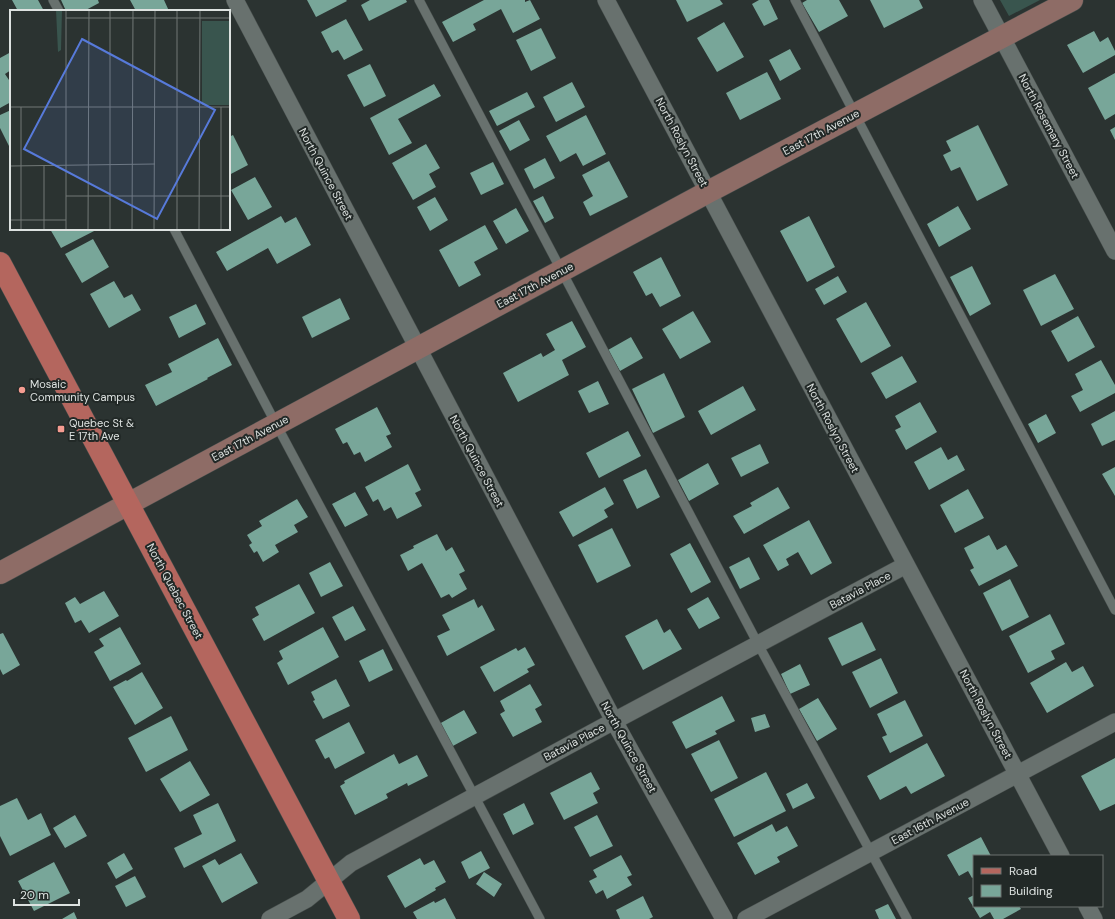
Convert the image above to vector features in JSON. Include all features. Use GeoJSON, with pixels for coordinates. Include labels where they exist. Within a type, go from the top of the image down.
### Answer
{"type":"FeatureCollection","features":[{"type":"Feature","properties":{"kind":"main road","name":"North Quebec Street"},"geometry":{"type":"LineString","coordinates":[[0,263],[349,919]]}},
{"type":"Feature","properties":{"kind":"street","name":"North Quince Street"},"geometry":{"type":"LineString","coordinates":[[234,0],[614,721],[724,919]]}},
{"type":"Feature","properties":{"kind":"street","name":"North Roslyn Street"},"geometry":{"type":"LineString","coordinates":[[606,0],[1060,855]]}},
{"type":"Feature","properties":{"kind":"street","name":"North Rosemary Street"},"geometry":{"type":"LineString","coordinates":[[982,0],[1115,251]]}},
{"type":"Feature","properties":{"kind":"street","name":"East 17th Avenue"},"geometry":{"type":"LineString","coordinates":[[0,573],[708,192],[1072,0]]}},
{"type":"Feature","properties":{"kind":"street","name":"Batavia Place"},"geometry":{"type":"LineString","coordinates":[[270,919],[307,899],[351,863],[906,565]]}},
{"type":"Feature","properties":{"kind":"street","name":"East 16th Avenue"},"geometry":{"type":"LineString","coordinates":[[746,919],[1115,722]]}},
{"type":"Feature","properties":{"kind":"street"},"geometry":{"type":"LineString","coordinates":[[1088,907],[1094,919]]}},
{"type":"Feature","properties":{"kind":"lane"},"geometry":{"type":"LineString","coordinates":[[53,0],[58,10]]}},
{"type":"Feature","properties":{"kind":"lane"},"geometry":{"type":"LineString","coordinates":[[419,0],[758,644],[907,919]]}},
{"type":"Feature","properties":{"kind":"lane"},"geometry":{"type":"LineString","coordinates":[[795,0],[1115,610]]}},
{"type":"Feature","properties":{"kind":"lane"},"geometry":{"type":"LineString","coordinates":[[175,230],[276,424],[540,919]]}},
{"type":"Feature","properties":{"kind":"green space"},"geometry":{"type":"Polygon","coordinates":[[[1000,0],[1040,0],[1009,16],[1000,0]]]}},
{"type":"Feature","properties":{"kind":"building"},"geometry":{"type":"Polygon","coordinates":[[[12,0],[38,0],[43,10],[17,10],[12,0]]]}},
{"type":"Feature","properties":{"kind":"building"},"geometry":{"type":"Polygon","coordinates":[[[61,0],[98,0],[99,3],[86,10],[66,10],[61,0]]]}},
{"type":"Feature","properties":{"kind":"building"},"geometry":{"type":"Polygon","coordinates":[[[130,0],[164,0],[169,10],[135,10],[130,0]]]}},
{"type":"Feature","properties":{"kind":"building"},"geometry":{"type":"Polygon","coordinates":[[[307,0],[346,0],[347,1],[316,17],[307,0]]]}},
{"type":"Feature","properties":{"kind":"building"},"geometry":{"type":"Polygon","coordinates":[[[370,0],[406,0],[407,2],[369,21],[361,5],[370,0]]]}},
{"type":"Feature","properties":{"kind":"building"},"geometry":{"type":"Polygon","coordinates":[[[484,0],[525,0],[525,2],[530,0],[540,19],[513,33],[501,9],[473,24],[476,30],[453,42],[442,22],[484,0]]]}},
{"type":"Feature","properties":{"kind":"building"},"geometry":{"type":"Polygon","coordinates":[[[676,0],[720,0],[723,4],[687,22],[676,0]]]}},
{"type":"Feature","properties":{"kind":"building"},"geometry":{"type":"Polygon","coordinates":[[[759,0],[769,0],[778,19],[764,26],[752,4],[759,0]]]}},
{"type":"Feature","properties":{"kind":"building"},"geometry":{"type":"Polygon","coordinates":[[[807,0],[839,0],[848,16],[819,32],[802,3],[807,0]]]}},
{"type":"Feature","properties":{"kind":"building"},"geometry":{"type":"Polygon","coordinates":[[[870,0],[919,0],[923,8],[884,28],[870,0]]]}},
{"type":"Feature","properties":{"kind":"building"},"geometry":{"type":"Polygon","coordinates":[[[346,19],[363,50],[344,60],[338,50],[332,53],[321,32],[346,19]]]}},
{"type":"Feature","properties":{"kind":"building"},"geometry":{"type":"Polygon","coordinates":[[[724,22],[744,57],[717,72],[697,38],[724,22]]]}},
{"type":"Feature","properties":{"kind":"building"},"geometry":{"type":"Polygon","coordinates":[[[541,28],[556,58],[531,71],[516,40],[541,28]]]}},
{"type":"Feature","properties":{"kind":"building"},"geometry":{"type":"Polygon","coordinates":[[[1094,31],[1100,42],[1108,37],[1115,51],[1115,55],[1083,73],[1067,45],[1094,31]]]}},
{"type":"Feature","properties":{"kind":"building"},"geometry":{"type":"Polygon","coordinates":[[[790,49],[801,69],[780,81],[769,60],[790,49]]]}},
{"type":"Feature","properties":{"kind":"building"},"geometry":{"type":"Polygon","coordinates":[[[10,53],[10,71],[5,74],[10,82],[10,103],[0,108],[0,58],[10,53]]]}},
{"type":"Feature","properties":{"kind":"building"},"geometry":{"type":"Polygon","coordinates":[[[370,64],[386,96],[364,107],[347,75],[370,64]]]}},
{"type":"Feature","properties":{"kind":"building"},"geometry":{"type":"Polygon","coordinates":[[[767,72],[781,99],[740,120],[726,93],[767,72]]]}},
{"type":"Feature","properties":{"kind":"building"},"geometry":{"type":"Polygon","coordinates":[[[1115,73],[1115,114],[1105,120],[1088,88],[1115,73]]]}},
{"type":"Feature","properties":{"kind":"building"},"geometry":{"type":"Polygon","coordinates":[[[572,82],[585,107],[556,122],[543,97],[572,82]]]}},
{"type":"Feature","properties":{"kind":"building"},"geometry":{"type":"Polygon","coordinates":[[[434,84],[441,96],[398,119],[412,143],[389,155],[370,118],[434,84]]]}},
{"type":"Feature","properties":{"kind":"building"},"geometry":{"type":"Polygon","coordinates":[[[527,92],[535,107],[497,126],[489,111],[527,92]]]}},
{"type":"Feature","properties":{"kind":"building"},"geometry":{"type":"Polygon","coordinates":[[[10,110],[10,148],[0,128],[0,115],[10,110]]]}},
{"type":"Feature","properties":{"kind":"building"},"geometry":{"type":"Polygon","coordinates":[[[586,115],[606,154],[583,166],[576,153],[560,162],[546,136],[586,115]]]}},
{"type":"Feature","properties":{"kind":"building"},"geometry":{"type":"Polygon","coordinates":[[[519,120],[530,140],[510,151],[499,131],[519,120]]]}},
{"type":"Feature","properties":{"kind":"building"},"geometry":{"type":"Polygon","coordinates":[[[978,125],[1008,185],[977,201],[960,167],[951,171],[943,155],[951,151],[946,141],[978,125]]]}},
{"type":"Feature","properties":{"kind":"building"},"geometry":{"type":"Polygon","coordinates":[[[1115,127],[1115,140],[1110,130],[1115,127]]]}},
{"type":"Feature","properties":{"kind":"building"},"geometry":{"type":"Polygon","coordinates":[[[233,135],[248,165],[230,174],[230,136],[233,135]]]}},
{"type":"Feature","properties":{"kind":"building"},"geometry":{"type":"Polygon","coordinates":[[[426,144],[440,168],[429,174],[436,187],[413,200],[392,163],[426,144]]]}},
{"type":"Feature","properties":{"kind":"building"},"geometry":{"type":"Polygon","coordinates":[[[545,158],[555,178],[534,189],[524,169],[545,158]]]}},
{"type":"Feature","properties":{"kind":"building"},"geometry":{"type":"Polygon","coordinates":[[[609,161],[628,197],[590,216],[583,202],[593,196],[582,175],[609,161]]]}},
{"type":"Feature","properties":{"kind":"building"},"geometry":{"type":"Polygon","coordinates":[[[493,162],[504,184],[481,195],[470,173],[493,162]]]}},
{"type":"Feature","properties":{"kind":"building"},"geometry":{"type":"Polygon","coordinates":[[[255,177],[272,207],[248,220],[231,190],[255,177]]]}},
{"type":"Feature","properties":{"kind":"building"},"geometry":{"type":"Polygon","coordinates":[[[543,196],[554,218],[545,223],[533,201],[543,196]]]}},
{"type":"Feature","properties":{"kind":"building"},"geometry":{"type":"Polygon","coordinates":[[[435,197],[448,220],[430,231],[417,207],[435,197]]]}},
{"type":"Feature","properties":{"kind":"building"},"geometry":{"type":"Polygon","coordinates":[[[958,206],[971,229],[939,247],[927,224],[958,206]]]}},
{"type":"Feature","properties":{"kind":"building"},"geometry":{"type":"Polygon","coordinates":[[[516,208],[529,231],[506,244],[493,221],[516,208]]]}},
{"type":"Feature","properties":{"kind":"building"},"geometry":{"type":"Polygon","coordinates":[[[281,216],[285,223],[296,217],[311,245],[277,264],[268,248],[227,271],[216,252],[281,216]]]}},
{"type":"Feature","properties":{"kind":"building"},"geometry":{"type":"Polygon","coordinates":[[[809,216],[835,267],[807,282],[780,231],[809,216]]]}},
{"type":"Feature","properties":{"kind":"building"},"geometry":{"type":"Polygon","coordinates":[[[485,225],[498,249],[474,262],[481,275],[459,287],[439,250],[485,225]]]}},
{"type":"Feature","properties":{"kind":"building"},"geometry":{"type":"Polygon","coordinates":[[[51,230],[96,230],[61,248],[51,230]]]}},
{"type":"Feature","properties":{"kind":"building"},"geometry":{"type":"Polygon","coordinates":[[[93,239],[109,267],[82,283],[65,254],[93,239]]]}},
{"type":"Feature","properties":{"kind":"building"},"geometry":{"type":"Polygon","coordinates":[[[661,257],[681,296],[660,307],[652,293],[646,296],[633,272],[661,257]]]}},
{"type":"Feature","properties":{"kind":"building"},"geometry":{"type":"Polygon","coordinates":[[[972,266],[991,304],[970,316],[950,277],[972,266]]]}},
{"type":"Feature","properties":{"kind":"building"},"geometry":{"type":"Polygon","coordinates":[[[1055,274],[1074,309],[1041,326],[1023,290],[1055,274]]]}},
{"type":"Feature","properties":{"kind":"building"},"geometry":{"type":"Polygon","coordinates":[[[838,276],[847,292],[824,305],[815,289],[838,276]]]}},
{"type":"Feature","properties":{"kind":"building"},"geometry":{"type":"Polygon","coordinates":[[[114,281],[124,298],[132,294],[141,310],[109,328],[90,294],[114,281]]]}},
{"type":"Feature","properties":{"kind":"building"},"geometry":{"type":"Polygon","coordinates":[[[340,298],[350,319],[312,338],[302,317],[340,298]]]}},
{"type":"Feature","properties":{"kind":"building"},"geometry":{"type":"Polygon","coordinates":[[[866,302],[891,346],[861,363],[836,319],[866,302]]]}},
{"type":"Feature","properties":{"kind":"building"},"geometry":{"type":"Polygon","coordinates":[[[196,304],[206,324],[179,338],[169,317],[196,304]]]}},
{"type":"Feature","properties":{"kind":"building"},"geometry":{"type":"Polygon","coordinates":[[[693,311],[711,342],[680,359],[662,329],[693,311]]]}},
{"type":"Feature","properties":{"kind":"building"},"geometry":{"type":"Polygon","coordinates":[[[1078,316],[1095,347],[1068,362],[1051,331],[1078,316]]]}},
{"type":"Feature","properties":{"kind":"building"},"geometry":{"type":"Polygon","coordinates":[[[572,321],[586,347],[562,360],[569,375],[518,402],[503,373],[541,353],[543,357],[555,350],[546,334],[572,321]]]}},
{"type":"Feature","properties":{"kind":"building"},"geometry":{"type":"Polygon","coordinates":[[[631,337],[643,358],[620,371],[608,350],[631,337]]]}},
{"type":"Feature","properties":{"kind":"building"},"geometry":{"type":"Polygon","coordinates":[[[218,338],[232,365],[156,406],[145,385],[172,372],[168,364],[218,338]]]}},
{"type":"Feature","properties":{"kind":"building"},"geometry":{"type":"Polygon","coordinates":[[[902,356],[917,382],[886,399],[871,373],[902,356]]]}},
{"type":"Feature","properties":{"kind":"building"},"geometry":{"type":"Polygon","coordinates":[[[1101,360],[1115,385],[1115,393],[1080,412],[1071,396],[1083,390],[1075,374],[1101,360]]]}},
{"type":"Feature","properties":{"kind":"building"},"geometry":{"type":"Polygon","coordinates":[[[664,373],[685,417],[653,433],[632,389],[664,373]]]}},
{"type":"Feature","properties":{"kind":"building"},"geometry":{"type":"Polygon","coordinates":[[[598,381],[609,404],[589,413],[578,391],[598,381]]]}},
{"type":"Feature","properties":{"kind":"building"},"geometry":{"type":"Polygon","coordinates":[[[743,386],[756,410],[711,435],[698,411],[743,386]]]}},
{"type":"Feature","properties":{"kind":"building"},"geometry":{"type":"Polygon","coordinates":[[[920,402],[937,432],[906,450],[895,430],[901,427],[895,416],[920,402]]]}},
{"type":"Feature","properties":{"kind":"building"},"geometry":{"type":"Polygon","coordinates":[[[377,407],[391,434],[386,436],[392,447],[365,462],[360,452],[354,455],[347,442],[343,444],[335,429],[377,407]]]}},
{"type":"Feature","properties":{"kind":"building"},"geometry":{"type":"Polygon","coordinates":[[[1115,411],[1115,440],[1102,446],[1091,424],[1115,411]]]}},
{"type":"Feature","properties":{"kind":"building"},"geometry":{"type":"Polygon","coordinates":[[[1046,414],[1056,433],[1038,443],[1028,424],[1046,414]]]}},
{"type":"Feature","properties":{"kind":"building"},"geometry":{"type":"Polygon","coordinates":[[[628,431],[641,456],[599,478],[586,453],[628,431]]]}},
{"type":"Feature","properties":{"kind":"building"},"geometry":{"type":"Polygon","coordinates":[[[760,444],[769,463],[741,477],[731,458],[760,444]]]}},
{"type":"Feature","properties":{"kind":"building"},"geometry":{"type":"Polygon","coordinates":[[[941,447],[948,460],[957,455],[965,470],[929,490],[914,462],[941,447]]]}},
{"type":"Feature","properties":{"kind":"building"},"geometry":{"type":"Polygon","coordinates":[[[708,463],[719,484],[689,501],[678,480],[708,463]]]}},
{"type":"Feature","properties":{"kind":"building"},"geometry":{"type":"Polygon","coordinates":[[[408,464],[421,490],[415,493],[422,506],[397,519],[391,507],[384,511],[378,499],[373,502],[365,487],[408,464]]]}},
{"type":"Feature","properties":{"kind":"building"},"geometry":{"type":"Polygon","coordinates":[[[1115,467],[1115,496],[1102,474],[1115,467]]]}},
{"type":"Feature","properties":{"kind":"building"},"geometry":{"type":"Polygon","coordinates":[[[646,469],[660,497],[637,509],[623,480],[646,469]]]}},
{"type":"Feature","properties":{"kind":"building"},"geometry":{"type":"Polygon","coordinates":[[[605,487],[614,504],[604,510],[608,517],[573,537],[559,512],[605,487]]]}},
{"type":"Feature","properties":{"kind":"building"},"geometry":{"type":"Polygon","coordinates":[[[778,487],[790,508],[744,534],[733,516],[752,506],[750,503],[778,487]]]}},
{"type":"Feature","properties":{"kind":"building"},"geometry":{"type":"Polygon","coordinates":[[[968,489],[984,518],[955,533],[940,505],[968,489]]]}},
{"type":"Feature","properties":{"kind":"building"},"geometry":{"type":"Polygon","coordinates":[[[355,492],[368,515],[345,527],[332,504],[355,492]]]}},
{"type":"Feature","properties":{"kind":"building"},"geometry":{"type":"Polygon","coordinates":[[[297,499],[308,517],[294,525],[298,532],[275,545],[279,552],[263,562],[257,551],[254,553],[249,545],[252,543],[247,535],[262,526],[259,521],[297,499]]]}},
{"type":"Feature","properties":{"kind":"building"},"geometry":{"type":"Polygon","coordinates":[[[809,520],[832,563],[811,575],[798,552],[786,559],[789,565],[778,571],[763,545],[809,520]]]}},
{"type":"Feature","properties":{"kind":"building"},"geometry":{"type":"Polygon","coordinates":[[[612,528],[631,566],[597,583],[578,545],[612,528]]]}},
{"type":"Feature","properties":{"kind":"building"},"geometry":{"type":"Polygon","coordinates":[[[437,534],[446,551],[452,547],[465,571],[459,574],[467,589],[452,598],[449,594],[441,598],[422,563],[408,571],[400,555],[414,548],[413,546],[437,534]]]}},
{"type":"Feature","properties":{"kind":"building"},"geometry":{"type":"Polygon","coordinates":[[[989,535],[997,550],[1006,545],[1018,566],[979,586],[970,570],[974,568],[964,548],[989,535]]]}},
{"type":"Feature","properties":{"kind":"building"},"geometry":{"type":"Polygon","coordinates":[[[690,543],[711,582],[691,593],[670,554],[690,543]]]}},
{"type":"Feature","properties":{"kind":"building"},"geometry":{"type":"Polygon","coordinates":[[[749,557],[760,579],[740,589],[729,567],[749,557]]]}},
{"type":"Feature","properties":{"kind":"building"},"geometry":{"type":"Polygon","coordinates":[[[330,562],[343,586],[321,597],[309,573],[330,562]]]}},
{"type":"Feature","properties":{"kind":"building"},"geometry":{"type":"Polygon","coordinates":[[[1010,579],[1029,617],[1002,631],[983,593],[1010,579]]]}},
{"type":"Feature","properties":{"kind":"building"},"geometry":{"type":"Polygon","coordinates":[[[299,584],[315,613],[264,641],[252,619],[259,615],[255,607],[299,584]]]}},
{"type":"Feature","properties":{"kind":"building"},"geometry":{"type":"Polygon","coordinates":[[[104,591],[119,616],[89,633],[81,620],[75,623],[65,603],[75,597],[80,604],[104,591]]]}},
{"type":"Feature","properties":{"kind":"building"},"geometry":{"type":"Polygon","coordinates":[[[708,597],[720,618],[699,629],[687,609],[708,597]]]}},
{"type":"Feature","properties":{"kind":"building"},"geometry":{"type":"Polygon","coordinates":[[[474,599],[478,608],[482,605],[495,630],[447,656],[437,636],[450,630],[442,615],[474,599]]]}},
{"type":"Feature","properties":{"kind":"building"},"geometry":{"type":"Polygon","coordinates":[[[353,606],[366,630],[345,641],[332,617],[353,606]]]}},
{"type":"Feature","properties":{"kind":"building"},"geometry":{"type":"Polygon","coordinates":[[[1050,614],[1065,644],[1051,651],[1055,659],[1028,673],[1009,636],[1050,614]]]}},
{"type":"Feature","properties":{"kind":"building"},"geometry":{"type":"Polygon","coordinates":[[[657,619],[664,633],[670,629],[682,649],[643,670],[625,636],[657,619]]]}},
{"type":"Feature","properties":{"kind":"building"},"geometry":{"type":"Polygon","coordinates":[[[862,622],[876,650],[842,666],[828,638],[862,622]]]}},
{"type":"Feature","properties":{"kind":"building"},"geometry":{"type":"Polygon","coordinates":[[[120,627],[141,664],[110,681],[94,652],[104,646],[99,639],[120,627]]]}},
{"type":"Feature","properties":{"kind":"building"},"geometry":{"type":"Polygon","coordinates":[[[323,627],[339,657],[288,685],[277,663],[283,659],[279,651],[323,627]]]}},
{"type":"Feature","properties":{"kind":"building"},"geometry":{"type":"Polygon","coordinates":[[[3,633],[20,665],[3,675],[0,669],[0,634],[3,633]]]}},
{"type":"Feature","properties":{"kind":"building"},"geometry":{"type":"Polygon","coordinates":[[[525,647],[535,665],[527,669],[529,672],[494,692],[480,667],[516,648],[518,651],[525,647]]]}},
{"type":"Feature","properties":{"kind":"building"},"geometry":{"type":"Polygon","coordinates":[[[383,649],[393,670],[369,682],[359,661],[383,649]]]}},
{"type":"Feature","properties":{"kind":"building"},"geometry":{"type":"Polygon","coordinates":[[[881,658],[898,693],[870,708],[852,672],[881,658]]]}},
{"type":"Feature","properties":{"kind":"building"},"geometry":{"type":"Polygon","coordinates":[[[1066,662],[1072,672],[1083,666],[1094,686],[1047,713],[1030,683],[1066,662]]]}},
{"type":"Feature","properties":{"kind":"building"},"geometry":{"type":"Polygon","coordinates":[[[800,664],[810,685],[790,694],[781,674],[800,664]]]}},
{"type":"Feature","properties":{"kind":"building"},"geometry":{"type":"Polygon","coordinates":[[[142,672],[163,708],[135,725],[113,687],[142,672]]]}},
{"type":"Feature","properties":{"kind":"building"},"geometry":{"type":"Polygon","coordinates":[[[336,679],[350,706],[323,719],[313,701],[315,700],[311,692],[336,679]]]}},
{"type":"Feature","properties":{"kind":"building"},"geometry":{"type":"Polygon","coordinates":[[[530,684],[542,705],[535,709],[542,722],[513,737],[500,714],[505,711],[500,701],[530,684]]]}},
{"type":"Feature","properties":{"kind":"building"},"geometry":{"type":"Polygon","coordinates":[[[722,696],[735,721],[715,731],[717,734],[686,749],[672,722],[722,696]]]}},
{"type":"Feature","properties":{"kind":"building"},"geometry":{"type":"Polygon","coordinates":[[[818,698],[837,729],[817,741],[799,709],[818,698]]]}},
{"type":"Feature","properties":{"kind":"building"},"geometry":{"type":"Polygon","coordinates":[[[905,700],[923,736],[890,753],[882,737],[887,735],[877,714],[905,700]]]}},
{"type":"Feature","properties":{"kind":"building"},"geometry":{"type":"Polygon","coordinates":[[[464,710],[477,733],[451,747],[439,724],[464,710]]]}},
{"type":"Feature","properties":{"kind":"building"},"geometry":{"type":"Polygon","coordinates":[[[765,714],[770,727],[755,732],[751,718],[765,714]]]}},
{"type":"Feature","properties":{"kind":"building"},"geometry":{"type":"Polygon","coordinates":[[[171,716],[188,750],[146,772],[128,738],[171,716]]]}},
{"type":"Feature","properties":{"kind":"building"},"geometry":{"type":"Polygon","coordinates":[[[349,722],[365,753],[335,769],[329,757],[325,759],[315,740],[349,722]]]}},
{"type":"Feature","properties":{"kind":"building"},"geometry":{"type":"Polygon","coordinates":[[[719,740],[738,778],[711,792],[691,754],[719,740]]]}},
{"type":"Feature","properties":{"kind":"building"},"geometry":{"type":"Polygon","coordinates":[[[927,743],[945,776],[911,794],[906,786],[880,800],[867,776],[927,743]]]}},
{"type":"Feature","properties":{"kind":"building"},"geometry":{"type":"Polygon","coordinates":[[[394,754],[399,764],[417,755],[428,776],[408,786],[407,783],[386,794],[388,798],[355,815],[340,786],[345,783],[344,781],[394,754]]]}},
{"type":"Feature","properties":{"kind":"building"},"geometry":{"type":"Polygon","coordinates":[[[1115,758],[1115,804],[1100,811],[1081,776],[1115,758]]]}},
{"type":"Feature","properties":{"kind":"building"},"geometry":{"type":"Polygon","coordinates":[[[190,761],[210,795],[180,812],[160,779],[190,761]]]}},
{"type":"Feature","properties":{"kind":"building"},"geometry":{"type":"Polygon","coordinates":[[[591,772],[600,789],[593,793],[598,803],[564,820],[550,793],[591,772]]]}},
{"type":"Feature","properties":{"kind":"building"},"geometry":{"type":"Polygon","coordinates":[[[766,772],[786,811],[734,837],[714,799],[766,772]]]}},
{"type":"Feature","properties":{"kind":"building"},"geometry":{"type":"Polygon","coordinates":[[[807,783],[815,798],[793,809],[786,794],[807,783]]]}},
{"type":"Feature","properties":{"kind":"building"},"geometry":{"type":"Polygon","coordinates":[[[17,798],[28,820],[41,813],[51,835],[10,856],[0,836],[0,806],[17,798]]]}},
{"type":"Feature","properties":{"kind":"building"},"geometry":{"type":"Polygon","coordinates":[[[218,803],[236,841],[184,868],[174,848],[202,834],[193,815],[218,803]]]}},
{"type":"Feature","properties":{"kind":"building"},"geometry":{"type":"Polygon","coordinates":[[[524,803],[534,824],[513,835],[503,814],[524,803]]]}},
{"type":"Feature","properties":{"kind":"building"},"geometry":{"type":"Polygon","coordinates":[[[75,815],[87,836],[65,848],[53,828],[75,815]]]}},
{"type":"Feature","properties":{"kind":"building"},"geometry":{"type":"Polygon","coordinates":[[[597,815],[613,846],[590,857],[574,827],[597,815]]]}},
{"type":"Feature","properties":{"kind":"building"},"geometry":{"type":"Polygon","coordinates":[[[772,824],[776,832],[787,826],[798,846],[777,857],[780,862],[755,875],[737,843],[772,824]]]}},
{"type":"Feature","properties":{"kind":"building"},"geometry":{"type":"Polygon","coordinates":[[[981,837],[990,855],[973,855],[972,878],[968,871],[959,876],[947,855],[981,837]]]}},
{"type":"Feature","properties":{"kind":"building"},"geometry":{"type":"Polygon","coordinates":[[[481,851],[490,868],[469,879],[461,862],[481,851]]]}},
{"type":"Feature","properties":{"kind":"building"},"geometry":{"type":"Polygon","coordinates":[[[124,853],[133,869],[116,879],[107,863],[124,853]]]}},
{"type":"Feature","properties":{"kind":"building"},"geometry":{"type":"Polygon","coordinates":[[[241,853],[258,883],[222,903],[202,866],[215,859],[219,865],[241,853]]]}},
{"type":"Feature","properties":{"kind":"building"},"geometry":{"type":"Polygon","coordinates":[[[621,855],[632,875],[627,877],[632,885],[607,899],[603,890],[596,894],[589,881],[597,877],[593,870],[621,855]]]}},
{"type":"Feature","properties":{"kind":"building"},"geometry":{"type":"Polygon","coordinates":[[[420,858],[424,865],[434,860],[446,882],[435,888],[436,890],[405,908],[387,876],[420,858]]]}},
{"type":"Feature","properties":{"kind":"building"},"geometry":{"type":"Polygon","coordinates":[[[54,862],[70,893],[34,911],[18,881],[54,862]]]}},
{"type":"Feature","properties":{"kind":"building"},"geometry":{"type":"Polygon","coordinates":[[[484,872],[502,884],[494,897],[476,884],[484,872]]]}},
{"type":"Feature","properties":{"kind":"building"},"geometry":{"type":"Polygon","coordinates":[[[135,876],[146,897],[126,907],[115,886],[135,876]]]}},
{"type":"Feature","properties":{"kind":"building"},"geometry":{"type":"Polygon","coordinates":[[[643,896],[653,917],[649,919],[620,919],[616,910],[643,896]]]}},
{"type":"Feature","properties":{"kind":"building"},"geometry":{"type":"Polygon","coordinates":[[[973,896],[973,906],[968,898],[973,896]]]}},
{"type":"Feature","properties":{"kind":"building"},"geometry":{"type":"Polygon","coordinates":[[[445,898],[456,919],[417,919],[413,912],[434,901],[435,903],[445,898]]]}},
{"type":"Feature","properties":{"kind":"building"},"geometry":{"type":"Polygon","coordinates":[[[888,904],[896,919],[879,919],[875,910],[888,904]]]}},
{"type":"Feature","properties":{"kind":"building"},"geometry":{"type":"Polygon","coordinates":[[[973,907],[1020,907],[1021,909],[1003,919],[994,919],[990,912],[980,918],[973,907]]]}},
{"type":"Feature","properties":{"kind":"building"},"geometry":{"type":"Polygon","coordinates":[[[74,912],[77,919],[62,919],[74,912]]]}},
{"type":"Feature","properties":{"kind":"place","name":"Mosaic Community Campus"},"geometry":{"type":"Point","coordinates":[22,390]}},
{"type":"Feature","properties":{"kind":"place","name":"Quebec St & E 17th Ave"},"geometry":{"type":"Point","coordinates":[61,429]}}]}
